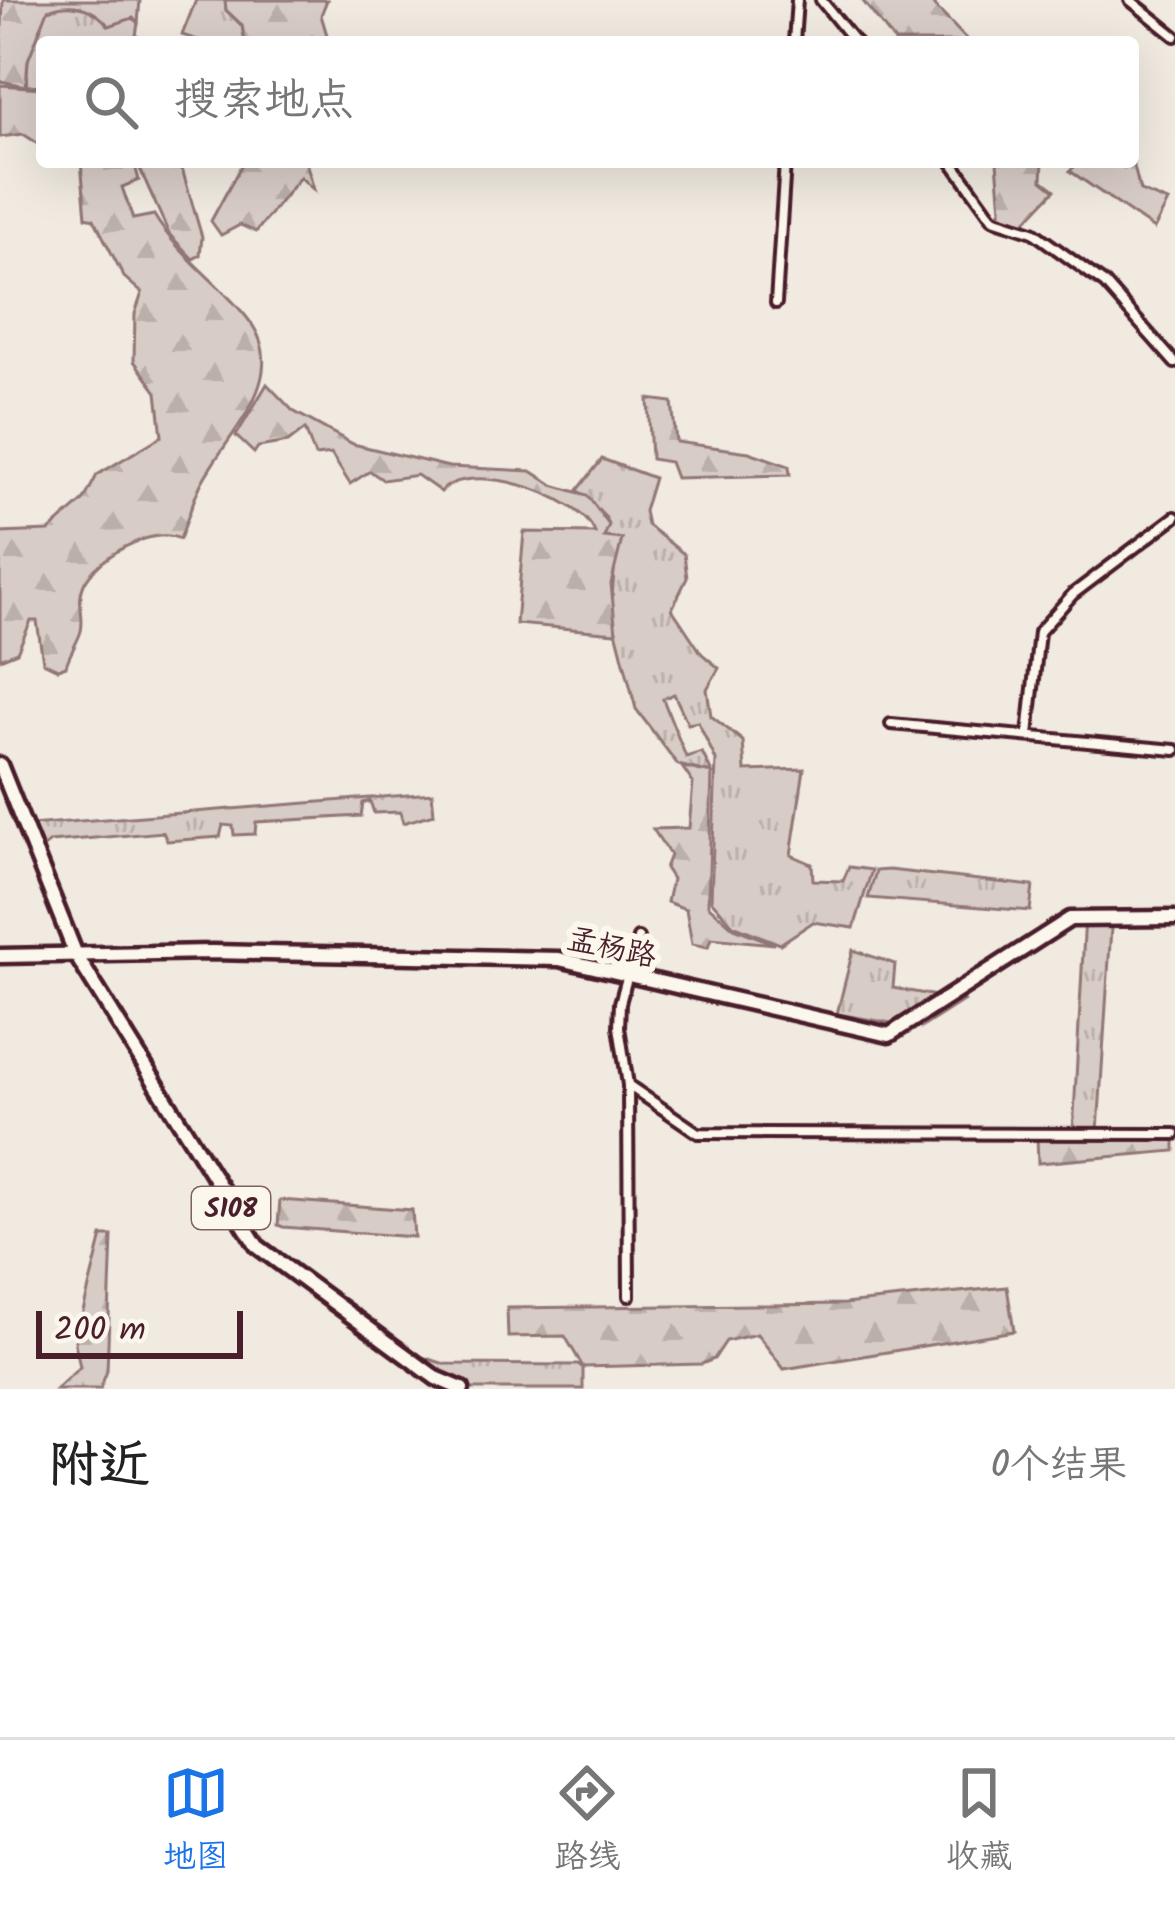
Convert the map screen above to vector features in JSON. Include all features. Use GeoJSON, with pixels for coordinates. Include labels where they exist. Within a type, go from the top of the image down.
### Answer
{"type":"FeatureCollection","features":[{"type":"Feature","properties":{"kind":"main road","name":"S108"},"geometry":{"type":"LineString","coordinates":[[0,765],[76,955],[257,1246],[436,1378],[462,1389]]}},
{"type":"Feature","properties":{"kind":"main road","name":"孟杨路"},"geometry":{"type":"LineString","coordinates":[[0,956],[559,959],[889,1035],[1070,919],[1175,918]]}},
{"type":"Feature","properties":{"kind":"street"},"geometry":{"type":"LineString","coordinates":[[794,36],[797,0]]}},
{"type":"Feature","properties":{"kind":"street"},"geometry":{"type":"LineString","coordinates":[[820,0],[850,36]]}},
{"type":"Feature","properties":{"kind":"street"},"geometry":{"type":"LineString","coordinates":[[1130,0],[1175,36]]}},
{"type":"Feature","properties":{"kind":"street"},"geometry":{"type":"LineString","coordinates":[[776,303],[785,168]]}},
{"type":"Feature","properties":{"kind":"street"},"geometry":{"type":"LineString","coordinates":[[956,168],[993,219],[1006,228],[1033,232],[1105,284],[1175,363]]}},
{"type":"Feature","properties":{"kind":"street"},"geometry":{"type":"LineString","coordinates":[[1028,735],[1040,632],[1073,594],[1175,517]]}},
{"type":"Feature","properties":{"kind":"street"},"geometry":{"type":"LineString","coordinates":[[891,724],[1175,750]]}},
{"type":"Feature","properties":{"kind":"street"},"geometry":{"type":"LineString","coordinates":[[629,1296],[628,1085],[619,1027],[638,938]]}},
{"type":"Feature","properties":{"kind":"street"},"geometry":{"type":"LineString","coordinates":[[628,1085],[698,1133],[1175,1134]]}},
{"type":"Feature","properties":{"kind":"green space"},"geometry":{"type":"Polygon","coordinates":[[[3,0],[140,0],[138,23],[133,18],[109,26],[89,10],[73,6],[48,10],[28,60],[26,86],[0,81],[3,0]]]}},
{"type":"Feature","properties":{"kind":"green space"},"geometry":{"type":"Polygon","coordinates":[[[196,0],[225,0],[226,10],[242,26],[244,36],[185,36],[196,0]]]}},
{"type":"Feature","properties":{"kind":"green space"},"geometry":{"type":"Polygon","coordinates":[[[225,0],[327,0],[321,15],[327,36],[244,36],[242,25],[226,10],[225,0]]]}},
{"type":"Feature","properties":{"kind":"green space"},"geometry":{"type":"Polygon","coordinates":[[[862,0],[929,0],[963,36],[890,36],[862,0]]]}},
{"type":"Feature","properties":{"kind":"green space"},"geometry":{"type":"Polygon","coordinates":[[[63,4],[134,18],[136,36],[37,36],[47,10],[63,4]]]}},
{"type":"Feature","properties":{"kind":"green space"},"geometry":{"type":"Polygon","coordinates":[[[36,39],[36,85],[26,86],[36,39]]]}},
{"type":"Feature","properties":{"kind":"green space"},"geometry":{"type":"Polygon","coordinates":[[[0,85],[36,88],[36,142],[23,134],[0,137],[0,85]]]}},
{"type":"Feature","properties":{"kind":"green space"},"geometry":{"type":"Polygon","coordinates":[[[82,168],[136,168],[139,180],[122,187],[133,219],[154,215],[237,306],[260,341],[264,363],[251,406],[200,486],[180,539],[155,536],[140,540],[90,574],[82,591],[80,635],[66,666],[58,669],[43,662],[37,621],[31,621],[17,652],[0,659],[0,533],[49,531],[84,500],[97,475],[162,436],[157,392],[134,361],[135,314],[142,293],[124,277],[94,219],[86,217],[82,168]]]}},
{"type":"Feature","properties":{"kind":"green space"},"geometry":{"type":"Polygon","coordinates":[[[140,168],[182,168],[202,237],[200,255],[193,259],[169,234],[140,168]]]}},
{"type":"Feature","properties":{"kind":"green space"},"geometry":{"type":"Polygon","coordinates":[[[240,168],[308,168],[314,190],[300,177],[256,232],[240,225],[221,235],[211,221],[240,168]]]}},
{"type":"Feature","properties":{"kind":"green space"},"geometry":{"type":"Polygon","coordinates":[[[998,168],[1043,168],[1042,180],[1055,190],[1019,228],[995,217],[1001,210],[998,168]]]}},
{"type":"Feature","properties":{"kind":"green space"},"geometry":{"type":"Polygon","coordinates":[[[1134,168],[1140,191],[1168,202],[1154,229],[1070,171],[1134,168]]]}},
{"type":"Feature","properties":{"kind":"green space"},"geometry":{"type":"Polygon","coordinates":[[[267,384],[293,411],[353,444],[449,467],[531,471],[553,485],[587,495],[609,525],[604,537],[622,539],[611,584],[616,633],[516,624],[524,532],[595,533],[569,506],[547,494],[497,480],[455,483],[441,492],[417,475],[383,480],[370,471],[350,484],[331,454],[315,456],[305,429],[288,442],[258,447],[254,453],[236,436],[267,384]]]}},
{"type":"Feature","properties":{"kind":"green space"},"geometry":{"type":"Polygon","coordinates":[[[648,399],[672,402],[676,442],[749,452],[789,466],[790,475],[676,478],[670,462],[651,459],[648,399]]]}},
{"type":"Feature","properties":{"kind":"green space"},"geometry":{"type":"Polygon","coordinates":[[[602,459],[654,478],[644,511],[647,525],[684,554],[687,578],[672,609],[702,654],[719,668],[707,689],[711,716],[743,741],[745,771],[804,769],[791,855],[812,864],[813,880],[843,881],[849,867],[872,870],[854,928],[813,922],[780,944],[733,925],[711,900],[716,760],[698,722],[688,724],[674,694],[663,699],[686,757],[702,752],[712,773],[678,765],[636,709],[611,611],[615,559],[622,539],[604,537],[606,518],[578,490],[602,459]]]}},
{"type":"Feature","properties":{"kind":"green space"},"geometry":{"type":"Polygon","coordinates":[[[682,767],[712,773],[708,905],[734,928],[775,944],[711,938],[708,947],[692,944],[686,909],[667,902],[672,879],[665,868],[670,855],[653,829],[689,828],[693,783],[682,767]]]}},
{"type":"Feature","properties":{"kind":"green space"},"geometry":{"type":"Polygon","coordinates":[[[432,793],[434,814],[403,823],[400,812],[374,813],[370,801],[363,803],[361,816],[256,822],[255,834],[234,835],[233,826],[223,825],[220,837],[167,841],[163,832],[50,842],[40,850],[29,825],[432,793]]]}},
{"type":"Feature","properties":{"kind":"green space"},"geometry":{"type":"Polygon","coordinates":[[[876,871],[1033,886],[1030,911],[868,898],[876,871]]]}},
{"type":"Feature","properties":{"kind":"green space"},"geometry":{"type":"Polygon","coordinates":[[[1112,912],[1098,1131],[1073,1132],[1085,916],[1112,912]]]}},
{"type":"Feature","properties":{"kind":"green space"},"geometry":{"type":"Polygon","coordinates":[[[853,950],[895,964],[893,988],[963,1001],[921,1028],[837,1014],[853,950]]]}},
{"type":"Feature","properties":{"kind":"green space"},"geometry":{"type":"Polygon","coordinates":[[[1175,1135],[1175,1151],[1038,1163],[1037,1136],[1175,1135]]]}},
{"type":"Feature","properties":{"kind":"green space"},"geometry":{"type":"Polygon","coordinates":[[[280,1200],[412,1210],[414,1237],[283,1227],[278,1225],[280,1200]]]}},
{"type":"Feature","properties":{"kind":"green space"},"geometry":{"type":"Polygon","coordinates":[[[102,1236],[112,1236],[107,1371],[100,1389],[56,1389],[80,1367],[75,1343],[102,1236]]]}},
{"type":"Feature","properties":{"kind":"green space"},"geometry":{"type":"Polygon","coordinates":[[[1007,1287],[1014,1331],[784,1369],[757,1334],[726,1341],[714,1359],[702,1364],[583,1367],[565,1336],[508,1337],[507,1308],[844,1304],[1007,1287]]]}},
{"type":"Feature","properties":{"kind":"green space"},"geometry":{"type":"Polygon","coordinates":[[[406,1352],[445,1364],[578,1365],[583,1367],[583,1389],[473,1389],[406,1352]]]}}]}
